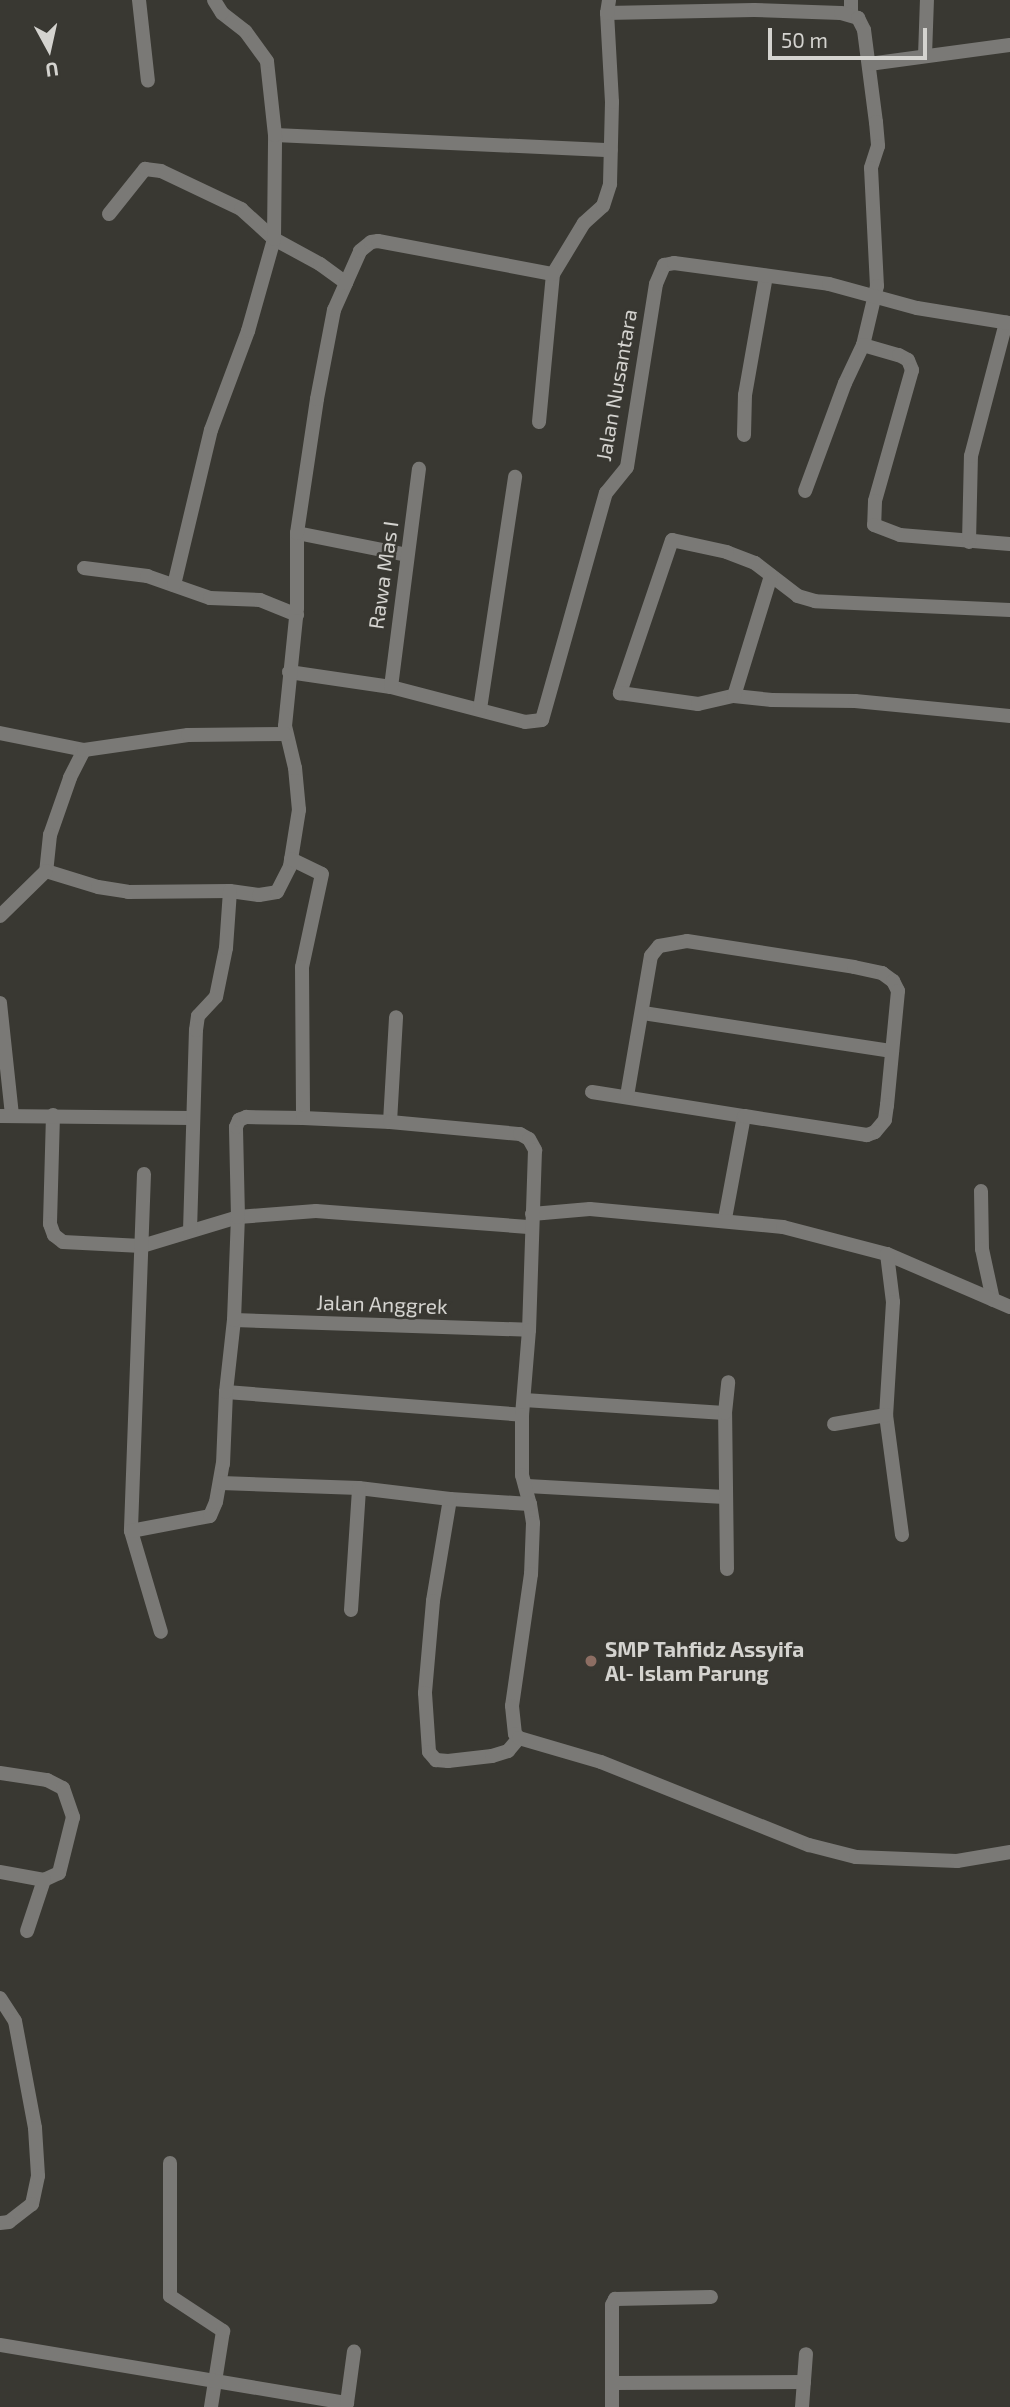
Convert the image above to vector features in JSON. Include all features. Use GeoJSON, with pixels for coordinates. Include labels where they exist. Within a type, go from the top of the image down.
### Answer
{"type":"FeatureCollection","features":[{"type":"Feature","properties":{"kind":"street"},"geometry":{"type":"LineString","coordinates":[[139,0],[148,81]]}},
{"type":"Feature","properties":{"kind":"street"},"geometry":{"type":"LineString","coordinates":[[174,585],[211,430],[248,331],[274,239],[275,135],[267,61],[245,31],[222,13],[214,0]]}},
{"type":"Feature","properties":{"kind":"street"},"geometry":{"type":"LineString","coordinates":[[925,56],[927,0]]}},
{"type":"Feature","properties":{"kind":"street"},"geometry":{"type":"LineString","coordinates":[[540,422],[553,274],[584,223],[603,206],[607,198],[612,102],[608,6],[767,10],[851,7],[864,30],[878,146],[871,168],[873,236],[878,274],[876,297],[863,345],[845,383],[805,491]]}},
{"type":"Feature","properties":{"kind":"street"},"geometry":{"type":"LineString","coordinates":[[869,64],[1010,46]]}},
{"type":"Feature","properties":{"kind":"street"},"geometry":{"type":"LineString","coordinates":[[275,135],[611,150]]}},
{"type":"Feature","properties":{"kind":"street"},"geometry":{"type":"LineString","coordinates":[[109,214],[135,185],[145,169],[172,175],[241,209],[274,239],[320,264],[346,283]]}},
{"type":"Feature","properties":{"kind":"street"},"geometry":{"type":"LineString","coordinates":[[46,871],[98,887],[128,892],[230,891],[258,895],[277,892],[291,859],[299,810],[295,768],[285,734],[289,672],[297,615],[297,533],[317,399],[334,310],[360,251],[371,242],[378,241],[553,274]]}},
{"type":"Feature","properties":{"kind":"street","name":"Jalan Nusantara"},"geometry":{"type":"LineString","coordinates":[[289,672],[391,687],[524,722],[542,720],[606,493],[626,467],[659,272],[664,265],[674,263],[829,284],[953,316],[1008,323]]}},
{"type":"Feature","properties":{"kind":"street"},"geometry":{"type":"LineString","coordinates":[[744,435],[745,395],[766,276]]}},
{"type":"Feature","properties":{"kind":"street"},"geometry":{"type":"LineString","coordinates":[[970,542],[971,456],[1008,323]]}},
{"type":"Feature","properties":{"kind":"street"},"geometry":{"type":"LineString","coordinates":[[863,345],[908,360],[912,370],[875,501],[874,525],[900,535],[1010,544]]}},
{"type":"Feature","properties":{"kind":"street","name":"Rawa Mas I"},"geometry":{"type":"LineString","coordinates":[[391,687],[419,469]]}},
{"type":"Feature","properties":{"kind":"street"},"geometry":{"type":"LineString","coordinates":[[480,709],[515,477]]}},
{"type":"Feature","properties":{"kind":"street"},"geometry":{"type":"LineString","coordinates":[[297,533],[407,555]]}},
{"type":"Feature","properties":{"kind":"street"},"geometry":{"type":"LineString","coordinates":[[1010,610],[815,601],[799,596],[755,562],[727,552],[672,540],[620,693],[698,704],[734,696],[772,700],[868,702],[1010,716]]}},
{"type":"Feature","properties":{"kind":"street"},"geometry":{"type":"LineString","coordinates":[[84,568],[138,574],[210,598],[260,600],[297,615]]}},
{"type":"Feature","properties":{"kind":"street"},"geometry":{"type":"LineString","coordinates":[[734,696],[771,576]]}},
{"type":"Feature","properties":{"kind":"street"},"geometry":{"type":"LineString","coordinates":[[0,733],[84,750],[188,736],[285,734]]}},
{"type":"Feature","properties":{"kind":"street"},"geometry":{"type":"LineString","coordinates":[[0,916],[46,871],[50,835],[70,778],[84,750]]}},
{"type":"Feature","properties":{"kind":"street"},"geometry":{"type":"LineString","coordinates":[[291,859],[322,874],[302,967],[303,1118]]}},
{"type":"Feature","properties":{"kind":"street"},"geometry":{"type":"LineString","coordinates":[[190,1231],[191,1118],[198,1016],[216,998],[226,948],[230,891]]}},
{"type":"Feature","properties":{"kind":"street"},"geometry":{"type":"LineString","coordinates":[[592,1092],[867,1135],[875,1132],[885,1120],[898,990],[893,981],[882,973],[687,941],[659,946],[651,956],[627,1096]]}},
{"type":"Feature","properties":{"kind":"street"},"geometry":{"type":"LineString","coordinates":[[0,1003],[6,1115],[191,1118]]}},
{"type":"Feature","properties":{"kind":"street"},"geometry":{"type":"LineString","coordinates":[[643,1013],[892,1051]]}},
{"type":"Feature","properties":{"kind":"street"},"geometry":{"type":"LineString","coordinates":[[390,1122],[396,1017]]}},
{"type":"Feature","properties":{"kind":"street"},"geometry":{"type":"LineString","coordinates":[[53,1115],[50,1224],[54,1235],[63,1242],[142,1246],[238,1217],[316,1211],[532,1221],[590,1209],[725,1219],[783,1227],[887,1254],[1010,1307]]}},
{"type":"Feature","properties":{"kind":"street"},"geometry":{"type":"LineString","coordinates":[[725,1219],[744,1116]]}},
{"type":"Feature","properties":{"kind":"street"},"geometry":{"type":"LineString","coordinates":[[131,1531],[210,1516],[214,1512],[221,1483],[226,1392],[234,1320],[238,1217],[236,1127],[240,1121],[246,1117],[390,1122],[520,1134],[529,1139],[535,1150],[522,1475],[527,1486],[533,1523],[531,1574],[512,1706],[515,1734],[520,1738],[601,1762],[809,1845],[856,1857],[957,1861],[1010,1852]]}},
{"type":"Feature","properties":{"kind":"street"},"geometry":{"type":"LineString","coordinates":[[144,1174],[131,1531],[161,1632]]}},
{"type":"Feature","properties":{"kind":"street"},"geometry":{"type":"LineString","coordinates":[[981,1191],[982,1249],[993,1300]]}},
{"type":"Feature","properties":{"kind":"street"},"geometry":{"type":"LineString","coordinates":[[887,1254],[893,1303],[886,1415],[902,1535]]}},
{"type":"Feature","properties":{"kind":"street","name":"Jalan Anggrek"},"geometry":{"type":"LineString","coordinates":[[234,1320],[528,1330]]}},
{"type":"Feature","properties":{"kind":"street"},"geometry":{"type":"LineString","coordinates":[[727,1569],[725,1497],[728,1382]]}},
{"type":"Feature","properties":{"kind":"street"},"geometry":{"type":"LineString","coordinates":[[226,1392],[523,1407],[726,1413]]}},
{"type":"Feature","properties":{"kind":"street"},"geometry":{"type":"LineString","coordinates":[[834,1424],[886,1415]]}},
{"type":"Feature","properties":{"kind":"street"},"geometry":{"type":"LineString","coordinates":[[221,1483],[359,1488],[450,1499],[530,1504]]}},
{"type":"Feature","properties":{"kind":"street"},"geometry":{"type":"LineString","coordinates":[[527,1486],[725,1497]]}},
{"type":"Feature","properties":{"kind":"street"},"geometry":{"type":"LineString","coordinates":[[351,1610],[359,1488]]}},
{"type":"Feature","properties":{"kind":"street"},"geometry":{"type":"LineString","coordinates":[[450,1499],[433,1601],[425,1693],[429,1752],[436,1760],[448,1761],[492,1756],[508,1751],[520,1738]]}},
{"type":"Feature","properties":{"kind":"street"},"geometry":{"type":"LineString","coordinates":[[0,1773],[47,1780],[67,1793],[73,1818],[62,1869],[44,1880],[27,1931]]}},
{"type":"Feature","properties":{"kind":"street"},"geometry":{"type":"LineString","coordinates":[[0,1872],[44,1880]]}},
{"type":"Feature","properties":{"kind":"street"},"geometry":{"type":"LineString","coordinates":[[0,1998],[15,2021],[35,2128],[38,2176],[32,2204],[9,2222],[0,2223]]}},
{"type":"Feature","properties":{"kind":"street"},"geometry":{"type":"LineString","coordinates":[[170,2163],[170,2296],[223,2331],[211,2407]]}},
{"type":"Feature","properties":{"kind":"street"},"geometry":{"type":"LineString","coordinates":[[612,2407],[612,2305],[615,2299],[711,2297]]}},
{"type":"Feature","properties":{"kind":"street"},"geometry":{"type":"LineString","coordinates":[[0,2345],[347,2403],[354,2351]]}},
{"type":"Feature","properties":{"kind":"street"},"geometry":{"type":"LineString","coordinates":[[802,2407],[806,2354]]}},
{"type":"Feature","properties":{"kind":"street"},"geometry":{"type":"LineString","coordinates":[[613,2383],[804,2382]]}},
{"type":"Feature","properties":{"kind":"place","name":"SMP Tahfidz Assyifa Al- Islam Parung"},"geometry":{"type":"Point","coordinates":[591,1661]}}]}
